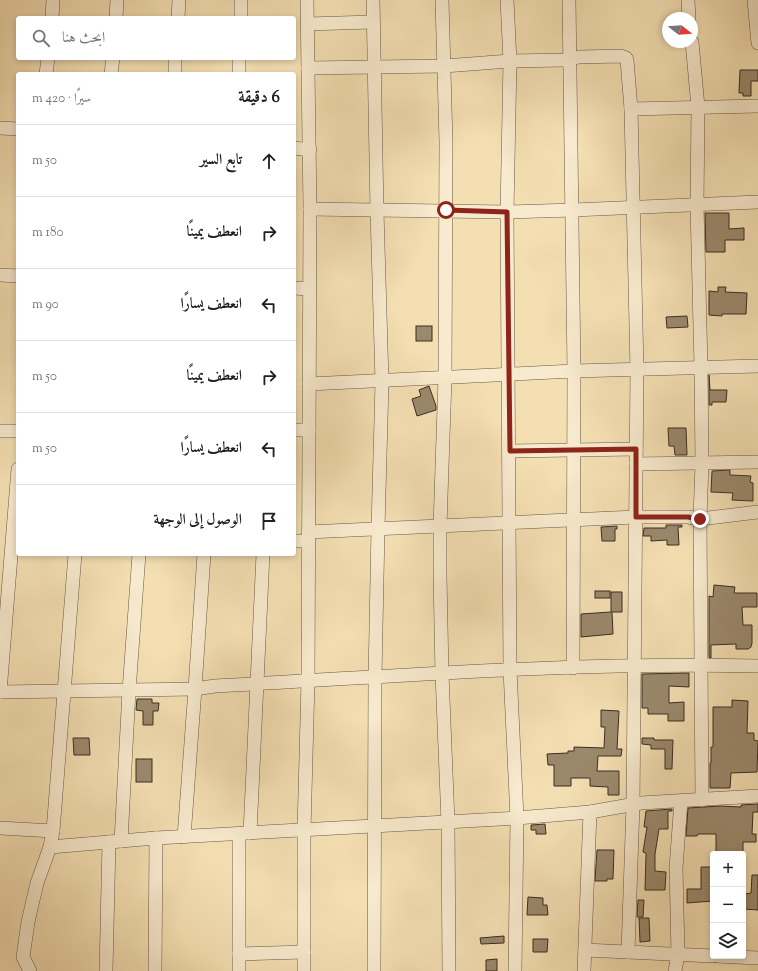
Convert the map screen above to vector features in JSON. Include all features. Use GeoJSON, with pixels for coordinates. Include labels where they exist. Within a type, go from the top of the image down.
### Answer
{"type":"FeatureCollection","features":[{"type":"Feature","properties":{"kind":"street"},"geometry":{"type":"LineString","coordinates":[[52,16],[53,0]]}},
{"type":"Feature","properties":{"kind":"street"},"geometry":{"type":"LineString","coordinates":[[116,16],[117,0]]}},
{"type":"Feature","properties":{"kind":"street"},"geometry":{"type":"LineString","coordinates":[[178,16],[179,0]]}},
{"type":"Feature","properties":{"kind":"street"},"geometry":{"type":"LineString","coordinates":[[241,0],[241,16]]}},
{"type":"Feature","properties":{"kind":"street"},"geometry":{"type":"LineString","coordinates":[[304,971],[304,831],[308,681],[310,209],[307,0]]}},
{"type":"Feature","properties":{"kind":"street"},"geometry":{"type":"LineString","coordinates":[[373,0],[373,66],[382,382],[375,677],[374,971]]}},
{"type":"Feature","properties":{"kind":"street"},"geometry":{"type":"LineString","coordinates":[[442,0],[446,142],[446,210],[445,378],[440,526],[442,674],[448,822],[449,971]]}},
{"type":"Feature","properties":{"kind":"street"},"geometry":{"type":"LineString","coordinates":[[507,0],[510,61],[507,212],[510,451],[510,670],[517,818],[515,971]]}},
{"type":"Feature","properties":{"kind":"street"},"geometry":{"type":"LineString","coordinates":[[569,0],[574,372],[573,668]]}},
{"type":"Feature","properties":{"kind":"street"},"geometry":{"type":"LineString","coordinates":[[688,0],[689,12]]}},
{"type":"Feature","properties":{"kind":"street"},"geometry":{"type":"LineString","coordinates":[[754,0],[758,43]]}},
{"type":"Feature","properties":{"kind":"street"},"geometry":{"type":"LineString","coordinates":[[308,24],[372,22]]}},
{"type":"Feature","properties":{"kind":"street"},"geometry":{"type":"LineString","coordinates":[[693,48],[698,107],[697,204],[702,463],[700,519],[702,800]]}},
{"type":"Feature","properties":{"kind":"street"},"geometry":{"type":"LineString","coordinates":[[308,68],[444,66],[510,61],[570,59],[579,57],[621,56],[626,58],[631,109],[632,208],[637,370],[633,805],[628,952]]}},
{"type":"Feature","properties":{"kind":"street"},"geometry":{"type":"LineString","coordinates":[[46,72],[48,60]]}},
{"type":"Feature","properties":{"kind":"street"},"geometry":{"type":"LineString","coordinates":[[112,72],[113,60]]}},
{"type":"Feature","properties":{"kind":"street"},"geometry":{"type":"LineString","coordinates":[[175,72],[176,60]]}},
{"type":"Feature","properties":{"kind":"street"},"geometry":{"type":"LineString","coordinates":[[239,60],[239,72]]}},
{"type":"Feature","properties":{"kind":"street"},"geometry":{"type":"LineString","coordinates":[[631,109],[758,106]]}},
{"type":"Feature","properties":{"kind":"street"},"geometry":{"type":"LineString","coordinates":[[0,128],[16,129]]}},
{"type":"Feature","properties":{"kind":"street"},"geometry":{"type":"LineString","coordinates":[[296,148],[310,150]]}},
{"type":"Feature","properties":{"kind":"street"},"geometry":{"type":"LineString","coordinates":[[310,209],[507,212],[758,202]]}},
{"type":"Feature","properties":{"kind":"street"},"geometry":{"type":"LineString","coordinates":[[0,275],[16,276]]}},
{"type":"Feature","properties":{"kind":"street"},"geometry":{"type":"LineString","coordinates":[[296,288],[309,289]]}},
{"type":"Feature","properties":{"kind":"street"},"geometry":{"type":"LineString","coordinates":[[309,384],[382,382],[574,372],[758,366]]}},
{"type":"Feature","properties":{"kind":"street"},"geometry":{"type":"LineString","coordinates":[[296,430],[309,430]]}},
{"type":"Feature","properties":{"kind":"street"},"geometry":{"type":"LineString","coordinates":[[0,432],[16,431]]}},
{"type":"Feature","properties":{"kind":"street"},"geometry":{"type":"LineString","coordinates":[[510,451],[636,449]]}},
{"type":"Feature","properties":{"kind":"street"},"geometry":{"type":"LineString","coordinates":[[636,464],[758,462]]}},
{"type":"Feature","properties":{"kind":"street"},"geometry":{"type":"LineString","coordinates":[[296,540],[308,537],[378,529],[636,517],[688,517],[700,519],[758,512]]}},
{"type":"Feature","properties":{"kind":"street"},"geometry":{"type":"LineString","coordinates":[[16,520],[15,546],[0,692],[195,689],[215,686],[510,670],[635,666],[758,666]]}},
{"type":"Feature","properties":{"kind":"street"},"geometry":{"type":"LineString","coordinates":[[30,971],[23,957],[26,930],[37,883],[50,847],[53,831],[75,556]]}},
{"type":"Feature","properties":{"kind":"street"},"geometry":{"type":"LineString","coordinates":[[106,971],[115,842],[129,691],[139,556]]}},
{"type":"Feature","properties":{"kind":"street"},"geometry":{"type":"LineString","coordinates":[[184,837],[204,556]]}},
{"type":"Feature","properties":{"kind":"street"},"geometry":{"type":"LineString","coordinates":[[239,971],[244,834],[258,684],[263,556]]}},
{"type":"Feature","properties":{"kind":"street"},"geometry":{"type":"LineString","coordinates":[[50,847],[156,838],[517,818],[590,812],[633,805],[758,796]]}},
{"type":"Feature","properties":{"kind":"street"},"geometry":{"type":"LineString","coordinates":[[675,971],[678,954],[676,868],[681,801]]}},
{"type":"Feature","properties":{"kind":"street"},"geometry":{"type":"LineString","coordinates":[[584,971],[590,812]]}},
{"type":"Feature","properties":{"kind":"street"},"geometry":{"type":"LineString","coordinates":[[0,828],[53,831]]}},
{"type":"Feature","properties":{"kind":"street"},"geometry":{"type":"LineString","coordinates":[[155,971],[156,838]]}},
{"type":"Feature","properties":{"kind":"street"},"geometry":{"type":"LineString","coordinates":[[585,950],[710,956]]}},
{"type":"Feature","properties":{"kind":"street"},"geometry":{"type":"LineString","coordinates":[[239,954],[304,952]]}},
{"type":"Feature","properties":{"kind":"street"},"geometry":{"type":"LineString","coordinates":[[746,957],[758,958]]}},
{"type":"Feature","properties":{"kind":"building"},"geometry":{"type":"Polygon","coordinates":[[[740,70],[758,70],[758,81],[751,81],[751,96],[743,96],[743,93],[739,93],[740,70]]]}},
{"type":"Feature","properties":{"kind":"building"},"geometry":{"type":"Polygon","coordinates":[[[705,213],[729,213],[729,229],[744,228],[744,240],[725,240],[725,252],[706,252],[705,213]]]}},
{"type":"Feature","properties":{"kind":"building"},"geometry":{"type":"Polygon","coordinates":[[[718,287],[726,287],[725,292],[747,293],[746,314],[722,314],[722,316],[709,315],[709,291],[718,292],[718,287]]]}},
{"type":"Feature","properties":{"kind":"building"},"geometry":{"type":"Polygon","coordinates":[[[687,316],[688,327],[667,328],[666,317],[687,316]]]}},
{"type":"Feature","properties":{"kind":"building"},"geometry":{"type":"Polygon","coordinates":[[[416,326],[432,326],[432,341],[416,341],[416,326]]]}},
{"type":"Feature","properties":{"kind":"building"},"geometry":{"type":"Polygon","coordinates":[[[709,375],[710,390],[727,390],[726,402],[712,402],[712,405],[709,405],[709,375]]]}},
{"type":"Feature","properties":{"kind":"building"},"geometry":{"type":"Polygon","coordinates":[[[429,386],[436,410],[417,416],[412,399],[421,396],[419,390],[429,386]]]}},
{"type":"Feature","properties":{"kind":"building"},"geometry":{"type":"Polygon","coordinates":[[[668,428],[686,428],[687,455],[675,455],[674,446],[669,446],[668,428]]]}},
{"type":"Feature","properties":{"kind":"building"},"geometry":{"type":"Polygon","coordinates":[[[730,470],[730,475],[751,476],[750,482],[753,483],[753,501],[732,500],[733,493],[711,492],[712,471],[730,470]]]}},
{"type":"Feature","properties":{"kind":"building"},"geometry":{"type":"Polygon","coordinates":[[[666,525],[682,525],[682,527],[678,527],[679,545],[667,545],[667,540],[651,541],[651,536],[643,536],[644,528],[666,528],[666,525]]]}},
{"type":"Feature","properties":{"kind":"building"},"geometry":{"type":"Polygon","coordinates":[[[617,526],[617,529],[615,529],[615,541],[602,541],[601,527],[617,526]]]}},
{"type":"Feature","properties":{"kind":"building"},"geometry":{"type":"Polygon","coordinates":[[[714,585],[735,587],[734,593],[757,593],[757,607],[742,607],[743,625],[752,625],[751,647],[748,649],[736,649],[736,644],[711,645],[711,658],[709,657],[709,596],[713,597],[714,585]]]}},
{"type":"Feature","properties":{"kind":"building"},"geometry":{"type":"Polygon","coordinates":[[[595,591],[610,591],[610,598],[595,598],[595,591]]]}},
{"type":"Feature","properties":{"kind":"building"},"geometry":{"type":"Polygon","coordinates":[[[611,592],[622,592],[622,612],[612,612],[613,634],[581,637],[581,614],[611,612],[611,592]]]}},
{"type":"Feature","properties":{"kind":"building"},"geometry":{"type":"Polygon","coordinates":[[[689,673],[689,687],[669,686],[669,703],[684,702],[684,721],[668,721],[668,714],[648,714],[648,708],[642,708],[642,674],[689,673]]]}},
{"type":"Feature","properties":{"kind":"building"},"geometry":{"type":"Polygon","coordinates":[[[137,699],[152,699],[152,703],[159,703],[158,711],[153,711],[153,725],[143,725],[143,711],[136,710],[137,699]]]}},
{"type":"Feature","properties":{"kind":"building"},"geometry":{"type":"Polygon","coordinates":[[[732,700],[748,701],[747,733],[754,733],[754,740],[758,741],[757,772],[731,773],[730,788],[710,788],[711,747],[713,747],[713,707],[732,707],[732,700]]]}},
{"type":"Feature","properties":{"kind":"building"},"geometry":{"type":"Polygon","coordinates":[[[601,710],[619,711],[617,749],[622,749],[621,756],[598,756],[597,771],[619,771],[619,795],[608,795],[608,787],[590,786],[590,778],[571,778],[571,786],[554,786],[554,765],[548,765],[547,754],[568,753],[568,751],[574,751],[574,747],[604,748],[605,727],[601,727],[601,710]]]}},
{"type":"Feature","properties":{"kind":"building"},"geometry":{"type":"Polygon","coordinates":[[[73,738],[89,738],[90,755],[74,755],[73,738]]]}},
{"type":"Feature","properties":{"kind":"building"},"geometry":{"type":"Polygon","coordinates":[[[642,738],[654,738],[654,740],[673,740],[672,769],[665,769],[665,749],[651,749],[651,745],[642,744],[642,738]]]}},
{"type":"Feature","properties":{"kind":"building"},"geometry":{"type":"Polygon","coordinates":[[[136,759],[152,759],[152,782],[136,782],[136,759]]]}},
{"type":"Feature","properties":{"kind":"building"},"geometry":{"type":"Polygon","coordinates":[[[758,804],[758,812],[753,812],[752,834],[756,834],[756,842],[743,842],[743,851],[716,851],[716,834],[686,836],[688,808],[720,806],[741,807],[741,805],[758,804]]]}},
{"type":"Feature","properties":{"kind":"building"},"geometry":{"type":"Polygon","coordinates":[[[672,809],[672,811],[668,811],[668,829],[659,829],[655,854],[655,871],[666,872],[665,890],[645,890],[646,853],[643,852],[647,827],[644,827],[646,811],[672,809]]]}},
{"type":"Feature","properties":{"kind":"building"},"geometry":{"type":"Polygon","coordinates":[[[545,824],[546,834],[536,834],[536,830],[531,830],[531,825],[545,824]]]}},
{"type":"Feature","properties":{"kind":"building"},"geometry":{"type":"Polygon","coordinates":[[[597,850],[614,850],[613,879],[607,879],[607,881],[595,881],[597,850]]]}},
{"type":"Feature","properties":{"kind":"building"},"geometry":{"type":"Polygon","coordinates":[[[701,867],[710,867],[710,901],[687,903],[687,889],[701,889],[701,867]]]}},
{"type":"Feature","properties":{"kind":"building"},"geometry":{"type":"Polygon","coordinates":[[[752,875],[758,875],[758,910],[746,909],[746,894],[751,893],[752,875]]]}},
{"type":"Feature","properties":{"kind":"building"},"geometry":{"type":"Polygon","coordinates":[[[528,897],[543,898],[543,905],[547,905],[548,915],[527,915],[528,897]]]}},
{"type":"Feature","properties":{"kind":"building"},"geometry":{"type":"Polygon","coordinates":[[[638,900],[644,900],[643,917],[637,917],[638,900]]]}},
{"type":"Feature","properties":{"kind":"building"},"geometry":{"type":"Polygon","coordinates":[[[639,918],[649,918],[650,941],[640,942],[639,918]]]}},
{"type":"Feature","properties":{"kind":"building"},"geometry":{"type":"Polygon","coordinates":[[[504,936],[504,943],[481,944],[480,938],[504,936]]]}},
{"type":"Feature","properties":{"kind":"building"},"geometry":{"type":"Polygon","coordinates":[[[533,939],[548,939],[547,952],[533,952],[533,939]]]}},
{"type":"Feature","properties":{"kind":"building"},"geometry":{"type":"Polygon","coordinates":[[[497,959],[497,971],[486,971],[486,960],[497,959]]]}},
{"type":"Feature","properties":{"kind":"route"},"geometry":{"type":"LineString","coordinates":[[446,210],[507,212],[510,451],[636,449],[636,517],[688,517],[700,519]]}}]}
